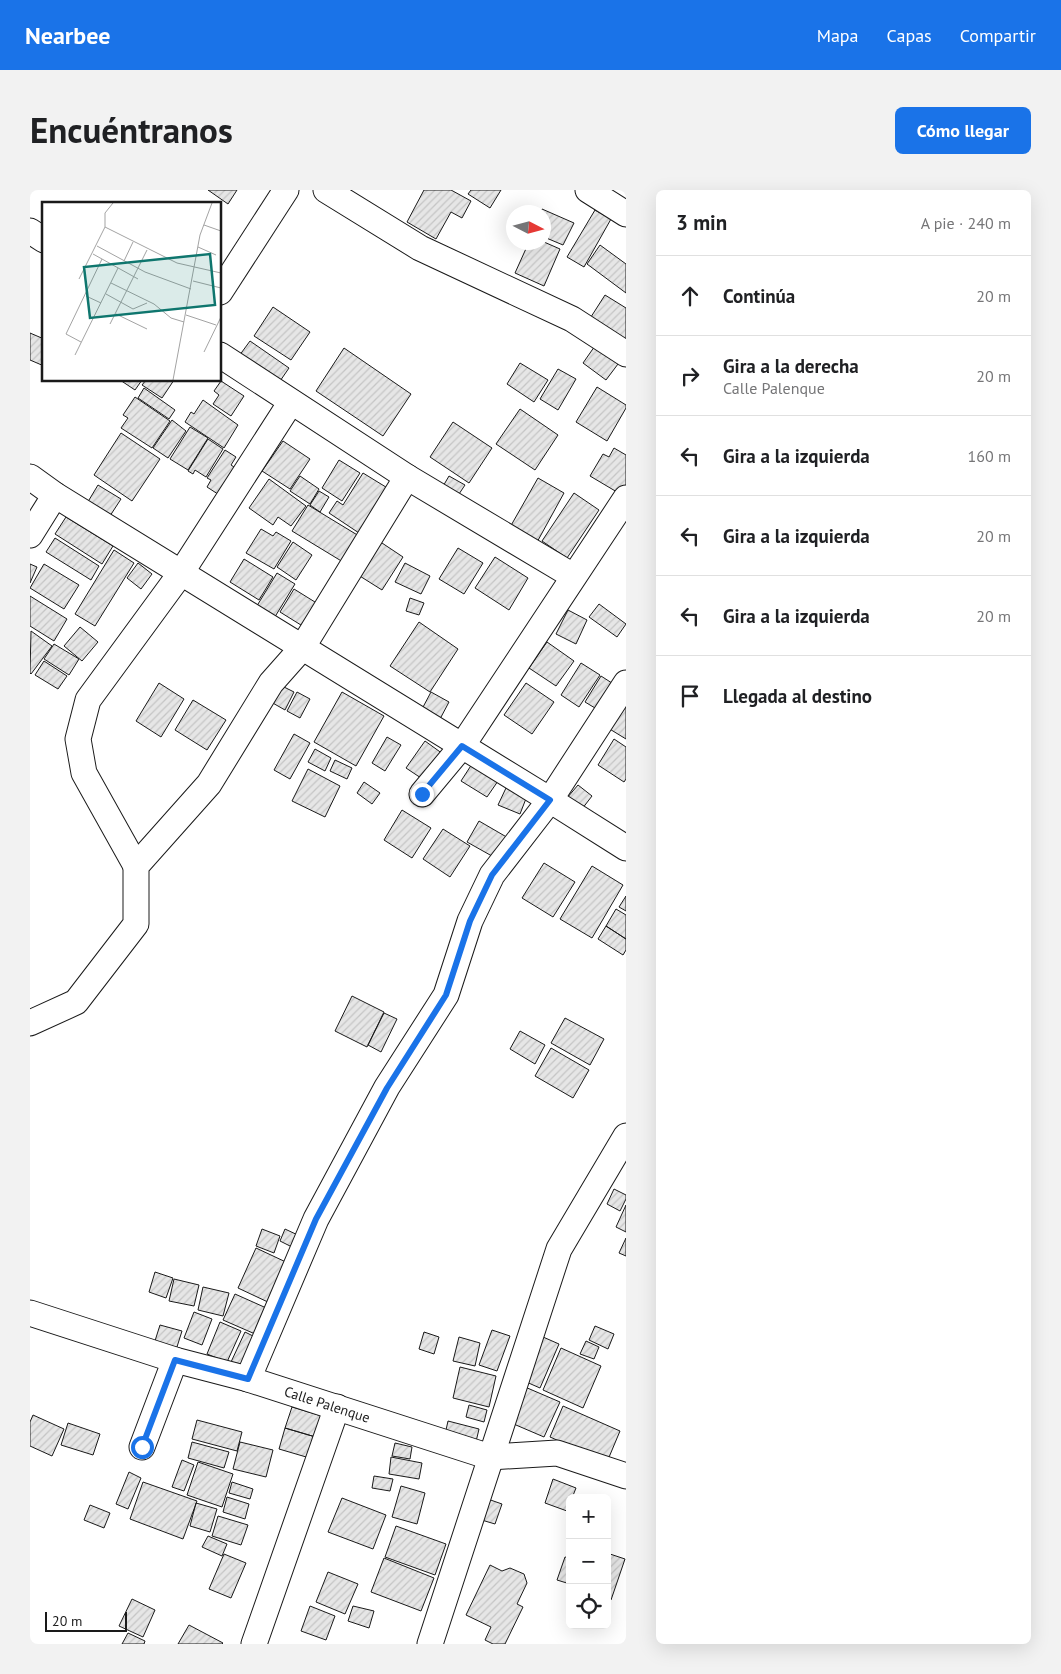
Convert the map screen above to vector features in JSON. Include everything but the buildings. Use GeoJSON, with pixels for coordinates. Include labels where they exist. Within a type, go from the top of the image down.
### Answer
{"type":"FeatureCollection","features":[{"type":"Feature","properties":{"kind":"street"},"geometry":{"type":"LineString","coordinates":[[221,290],[286,190]]}},
{"type":"Feature","properties":{"kind":"street"},"geometry":{"type":"LineString","coordinates":[[326,190],[420,248],[572,320],[626,354]]}},
{"type":"Feature","properties":{"kind":"street"},"geometry":{"type":"LineString","coordinates":[[588,190],[626,214]]}},
{"type":"Feature","properties":{"kind":"street"},"geometry":{"type":"LineString","coordinates":[[30,231],[42,239]]}},
{"type":"Feature","properties":{"kind":"street"},"geometry":{"type":"LineString","coordinates":[[221,356],[407,477],[573,576]]}},
{"type":"Feature","properties":{"kind":"street"},"geometry":{"type":"LineString","coordinates":[[30,1023],[76,1002],[136,924],[136,866],[84,773],[78,740],[88,700],[181,573],[291,402]]}},
{"type":"Feature","properties":{"kind":"street"},"geometry":{"type":"LineString","coordinates":[[30,477],[55,495],[626,848]]}},
{"type":"Feature","properties":{"kind":"street"},"geometry":{"type":"LineString","coordinates":[[136,866],[209,784],[271,683],[302,648],[407,477]]}},
{"type":"Feature","properties":{"kind":"street"},"geometry":{"type":"LineString","coordinates":[[30,535],[55,495]]}},
{"type":"Feature","properties":{"kind":"street"},"geometry":{"type":"LineString","coordinates":[[422,794],[462,746],[626,498]]}},
{"type":"Feature","properties":{"kind":"street"},"geometry":{"type":"LineString","coordinates":[[248,1379],[316,1219],[387,1088],[446,995],[470,921],[492,875],[550,800],[626,683]]}},
{"type":"Feature","properties":{"kind":"street"},"geometry":{"type":"LineString","coordinates":[[430,1644],[559,1249],[626,1136]]}},
{"type":"Feature","properties":{"kind":"street","name":"Calle Palenque"},"geometry":{"type":"LineString","coordinates":[[30,1313],[175,1360],[248,1379],[490,1457],[556,1452],[626,1476]]}},
{"type":"Feature","properties":{"kind":"street"},"geometry":{"type":"LineString","coordinates":[[142,1447],[175,1360]]}},
{"type":"Feature","properties":{"kind":"street"},"geometry":{"type":"LineString","coordinates":[[254,1644],[336,1407]]}},
{"type":"Feature","properties":{"kind":"route"},"geometry":{"type":"LineString","coordinates":[[142,1447],[175,1360],[248,1379],[316,1219],[387,1088],[446,995],[470,921],[492,875],[550,800],[462,746],[422,794]]}}]}
